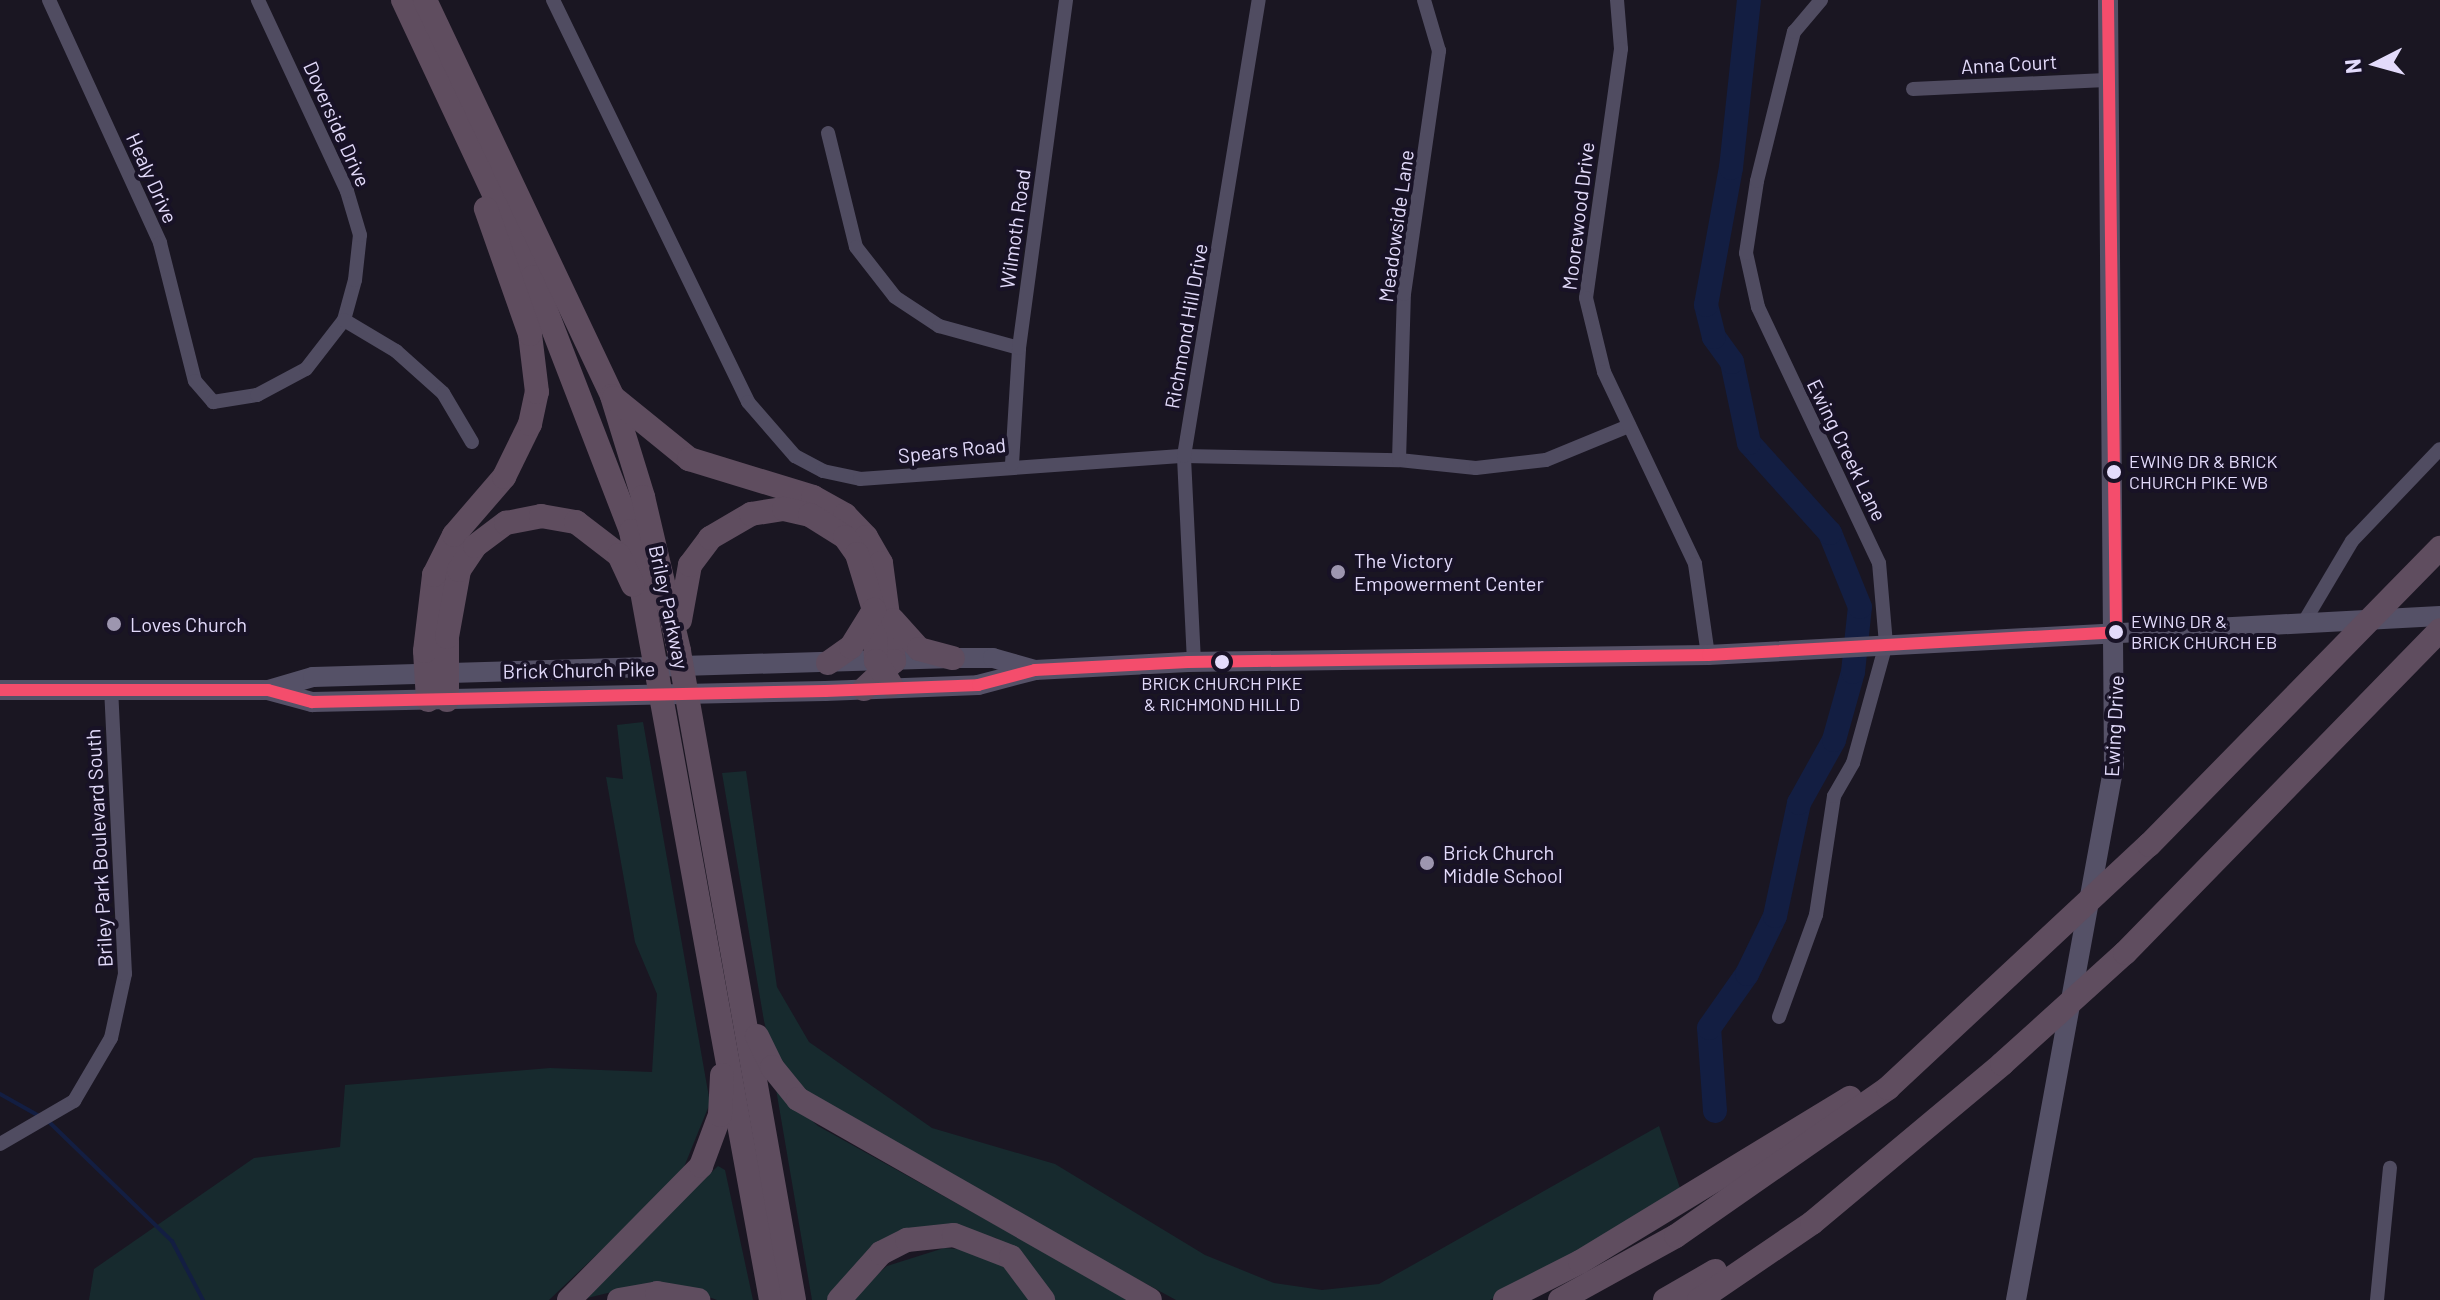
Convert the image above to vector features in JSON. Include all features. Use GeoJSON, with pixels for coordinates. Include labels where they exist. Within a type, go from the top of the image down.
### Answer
{"type":"FeatureCollection","features":[{"type":"Feature","properties":{"kind":"highway","name":"Briley Parkway"},"geometry":{"type":"LineString","coordinates":[[403,0],[533,277],[631,531],[675,758],[771,1300]]}},
{"type":"Feature","properties":{"kind":"highway","name":"Briley Parkway"},"geometry":{"type":"LineString","coordinates":[[425,0],[612,396],[679,651],[794,1300]]}},
{"type":"Feature","properties":{"kind":"highway"},"geometry":{"type":"LineString","coordinates":[[437,700],[434,575],[454,535],[504,477],[530,424],[537,392],[530,334],[443,86]]}},
{"type":"Feature","properties":{"kind":"highway"},"geometry":{"type":"LineString","coordinates":[[612,396],[689,459],[796,490],[845,515],[881,563],[884,615],[882,675]]}},
{"type":"Feature","properties":{"kind":"highway"},"geometry":{"type":"LineString","coordinates":[[679,651],[690,565],[710,538],[751,514],[784,509],[831,525],[857,554],[884,615],[919,649],[953,658]]}},
{"type":"Feature","properties":{"kind":"highway"},"geometry":{"type":"LineString","coordinates":[[436,673],[459,570],[475,546],[523,518],[576,522],[601,536],[631,574],[659,717],[675,758]]}},
{"type":"Feature","properties":{"kind":"highway"},"geometry":{"type":"LineString","coordinates":[[1560,1300],[1676,1236],[1796,1156],[1958,1026],[2149,845],[2432,556]]}},
{"type":"Feature","properties":{"kind":"highway"},"geometry":{"type":"LineString","coordinates":[[828,663],[851,647],[884,615]]}},
{"type":"Feature","properties":{"kind":"highway"},"geometry":{"type":"LineString","coordinates":[[1699,1300],[1812,1223],[2002,1064],[2125,953],[2440,630]]}},
{"type":"Feature","properties":{"kind":"highway"},"geometry":{"type":"LineString","coordinates":[[569,1300],[701,1166],[722,1091],[714,981]]}},
{"type":"Feature","properties":{"kind":"highway"},"geometry":{"type":"LineString","coordinates":[[742,1003],[772,1067],[798,1099],[1150,1300]]}},
{"type":"Feature","properties":{"kind":"highway"},"geometry":{"type":"LineString","coordinates":[[1505,1300],[1710,1185],[1958,1026]]}},
{"type":"Feature","properties":{"kind":"highway"},"geometry":{"type":"LineString","coordinates":[[1665,1300],[1909,1139]]}},
{"type":"Feature","properties":{"kind":"highway"},"geometry":{"type":"LineString","coordinates":[[839,1300],[881,1253],[931,1235],[996,1247],[1023,1269],[1043,1300]]}},
{"type":"Feature","properties":{"kind":"highway"},"geometry":{"type":"LineString","coordinates":[[619,1300],[657,1293],[698,1300]]}},
{"type":"Feature","properties":{"kind":"main road","name":"Ewing Drive"},"geometry":{"type":"LineString","coordinates":[[2016,1300],[2101,858],[2117,714],[2106,80],[2108,0]]}},
{"type":"Feature","properties":{"kind":"main road","name":"Brick Church Pike"},"geometry":{"type":"LineString","coordinates":[[268,690],[310,677],[828,663],[882,675],[978,685],[1035,670],[1194,662],[1708,655],[2440,616]]}},
{"type":"Feature","properties":{"kind":"main road","name":"Brick Church Pike"},"geometry":{"type":"LineString","coordinates":[[0,690],[111,687],[268,690],[312,702],[437,700],[744,693],[882,675],[953,658],[993,658],[1035,670]]}},
{"type":"Feature","properties":{"kind":"street","name":"Healy Drive"},"geometry":{"type":"LineString","coordinates":[[49,0],[160,243],[195,381]]}},
{"type":"Feature","properties":{"kind":"street","name":"Doverside Drive"},"geometry":{"type":"LineString","coordinates":[[195,381],[213,402],[257,395],[306,369],[344,320],[360,235],[347,191],[258,0]]}},
{"type":"Feature","properties":{"kind":"street","name":"Spears Road"},"geometry":{"type":"LineString","coordinates":[[553,0],[748,402],[767,430],[795,456],[860,479],[1012,464],[1184,456],[1399,460],[1476,468],[1546,460],[1629,426]]}},
{"type":"Feature","properties":{"kind":"street","name":"Wilmoth Road"},"geometry":{"type":"LineString","coordinates":[[1012,464],[1019,348],[1066,0]]}},
{"type":"Feature","properties":{"kind":"street","name":"Richmond Hill Drive"},"geometry":{"type":"LineString","coordinates":[[1194,662],[1184,456],[1259,0]]}},
{"type":"Feature","properties":{"kind":"street","name":"Meadowside Lane"},"geometry":{"type":"LineString","coordinates":[[1399,460],[1404,294],[1439,51],[1424,0]]}},
{"type":"Feature","properties":{"kind":"street","name":"Moorewood Drive"},"geometry":{"type":"LineString","coordinates":[[1617,0],[1621,49],[1586,298],[1604,372],[1695,564],[1708,655]]}},
{"type":"Feature","properties":{"kind":"street","name":"Ewing Creek Lane"},"geometry":{"type":"LineString","coordinates":[[1779,1017],[1816,915],[1830,811],[1853,763],[1880,644],[1879,563],[1758,307],[1746,253],[1757,181],[1794,32],[1821,0]]}},
{"type":"Feature","properties":{"kind":"street","name":"Anna Court"},"geometry":{"type":"LineString","coordinates":[[1913,89],[2106,80]]}},
{"type":"Feature","properties":{"kind":"street"},"geometry":{"type":"LineString","coordinates":[[828,133],[856,247],[895,297],[939,326],[1019,348]]}},
{"type":"Feature","properties":{"kind":"street"},"geometry":{"type":"LineString","coordinates":[[344,320],[396,351],[443,393],[472,442]]}},
{"type":"Feature","properties":{"kind":"street"},"geometry":{"type":"LineString","coordinates":[[2304,622],[2352,541],[2440,449]]}},
{"type":"Feature","properties":{"kind":"street","name":"Briley Park Boulevard South"},"geometry":{"type":"LineString","coordinates":[[7,1142],[74,1101],[111,1038],[125,974],[111,687]]}},
{"type":"Feature","properties":{"kind":"street"},"geometry":{"type":"LineString","coordinates":[[2377,1300],[2390,1168]]}},
{"type":"Feature","properties":{"kind":"green space"},"geometry":{"type":"Polygon","coordinates":[[[643,722],[710,1103],[684,1167],[647,1207],[549,1300],[89,1300],[94,1269],[254,1158],[340,1147],[345,1085],[550,1068],[652,1072],[657,994],[635,942],[606,777],[623,779],[617,725],[643,722]]]}},
{"type":"Feature","properties":{"kind":"green space"},"geometry":{"type":"Polygon","coordinates":[[[746,771],[777,987],[809,1042],[932,1128],[1055,1164],[1205,1255],[1274,1283],[1322,1290],[1379,1284],[1659,1126],[1682,1194],[1490,1300],[1176,1300],[808,1100],[772,1054],[764,1021],[722,773],[746,771]]]}},
{"type":"Feature","properties":{"kind":"green space"},"geometry":{"type":"Polygon","coordinates":[[[776,1089],[818,1126],[1130,1300],[1050,1300],[1020,1254],[996,1238],[939,1227],[830,1300],[812,1300],[776,1089]]]}},
{"type":"Feature","properties":{"kind":"green space"},"geometry":{"type":"Polygon","coordinates":[[[718,1166],[725,1170],[753,1300],[717,1300],[690,1290],[620,1290],[579,1300],[718,1166]]]}},
{"type":"Feature","properties":{"kind":"green space"},"geometry":{"type":"Polygon","coordinates":[[[944,1248],[972,1250],[1015,1273],[1033,1300],[848,1300],[887,1266],[944,1248]]]}},
{"type":"Feature","properties":{"kind":"waterway"},"geometry":{"type":"LineString","coordinates":[[1715,1111],[1709,1028],[1747,974],[1775,916],[1799,803],[1834,740],[1853,672],[1860,607],[1830,533],[1749,443],[1732,362],[1714,337],[1706,305],[1731,168],[1749,0]]}},
{"type":"Feature","properties":{"kind":"waterway"},"geometry":{"type":"LineString","coordinates":[[0,1094],[39,1116]]}},
{"type":"Feature","properties":{"kind":"waterway"},"geometry":{"type":"LineString","coordinates":[[47,1120],[172,1241],[203,1300]]}},
{"type":"Feature","properties":{"kind":"transit line"},"geometry":{"type":"LineString","coordinates":[[0,690],[268,690],[312,702],[825,691],[978,685],[1035,670],[1188,662],[1708,655],[2116,632],[2108,0]]}},
{"type":"Feature","properties":{"kind":"place","name":"EWING DR & BRICK CHURCH PIKE WB"},"geometry":{"type":"Point","coordinates":[2114,472]}},
{"type":"Feature","properties":{"kind":"place","name":"The Victory Empowerment Center"},"geometry":{"type":"Point","coordinates":[1338,572]}},
{"type":"Feature","properties":{"kind":"place","name":"Loves Church"},"geometry":{"type":"Point","coordinates":[114,624]}},
{"type":"Feature","properties":{"kind":"place","name":"EWING DR & BRICK CHURCH EB"},"geometry":{"type":"Point","coordinates":[2116,632]}},
{"type":"Feature","properties":{"kind":"place","name":"BRICK CHURCH PIKE & RICHMOND HILL D"},"geometry":{"type":"Point","coordinates":[1222,662]}},
{"type":"Feature","properties":{"kind":"place","name":"Brick Church Middle School"},"geometry":{"type":"Point","coordinates":[1427,863]}}]}
